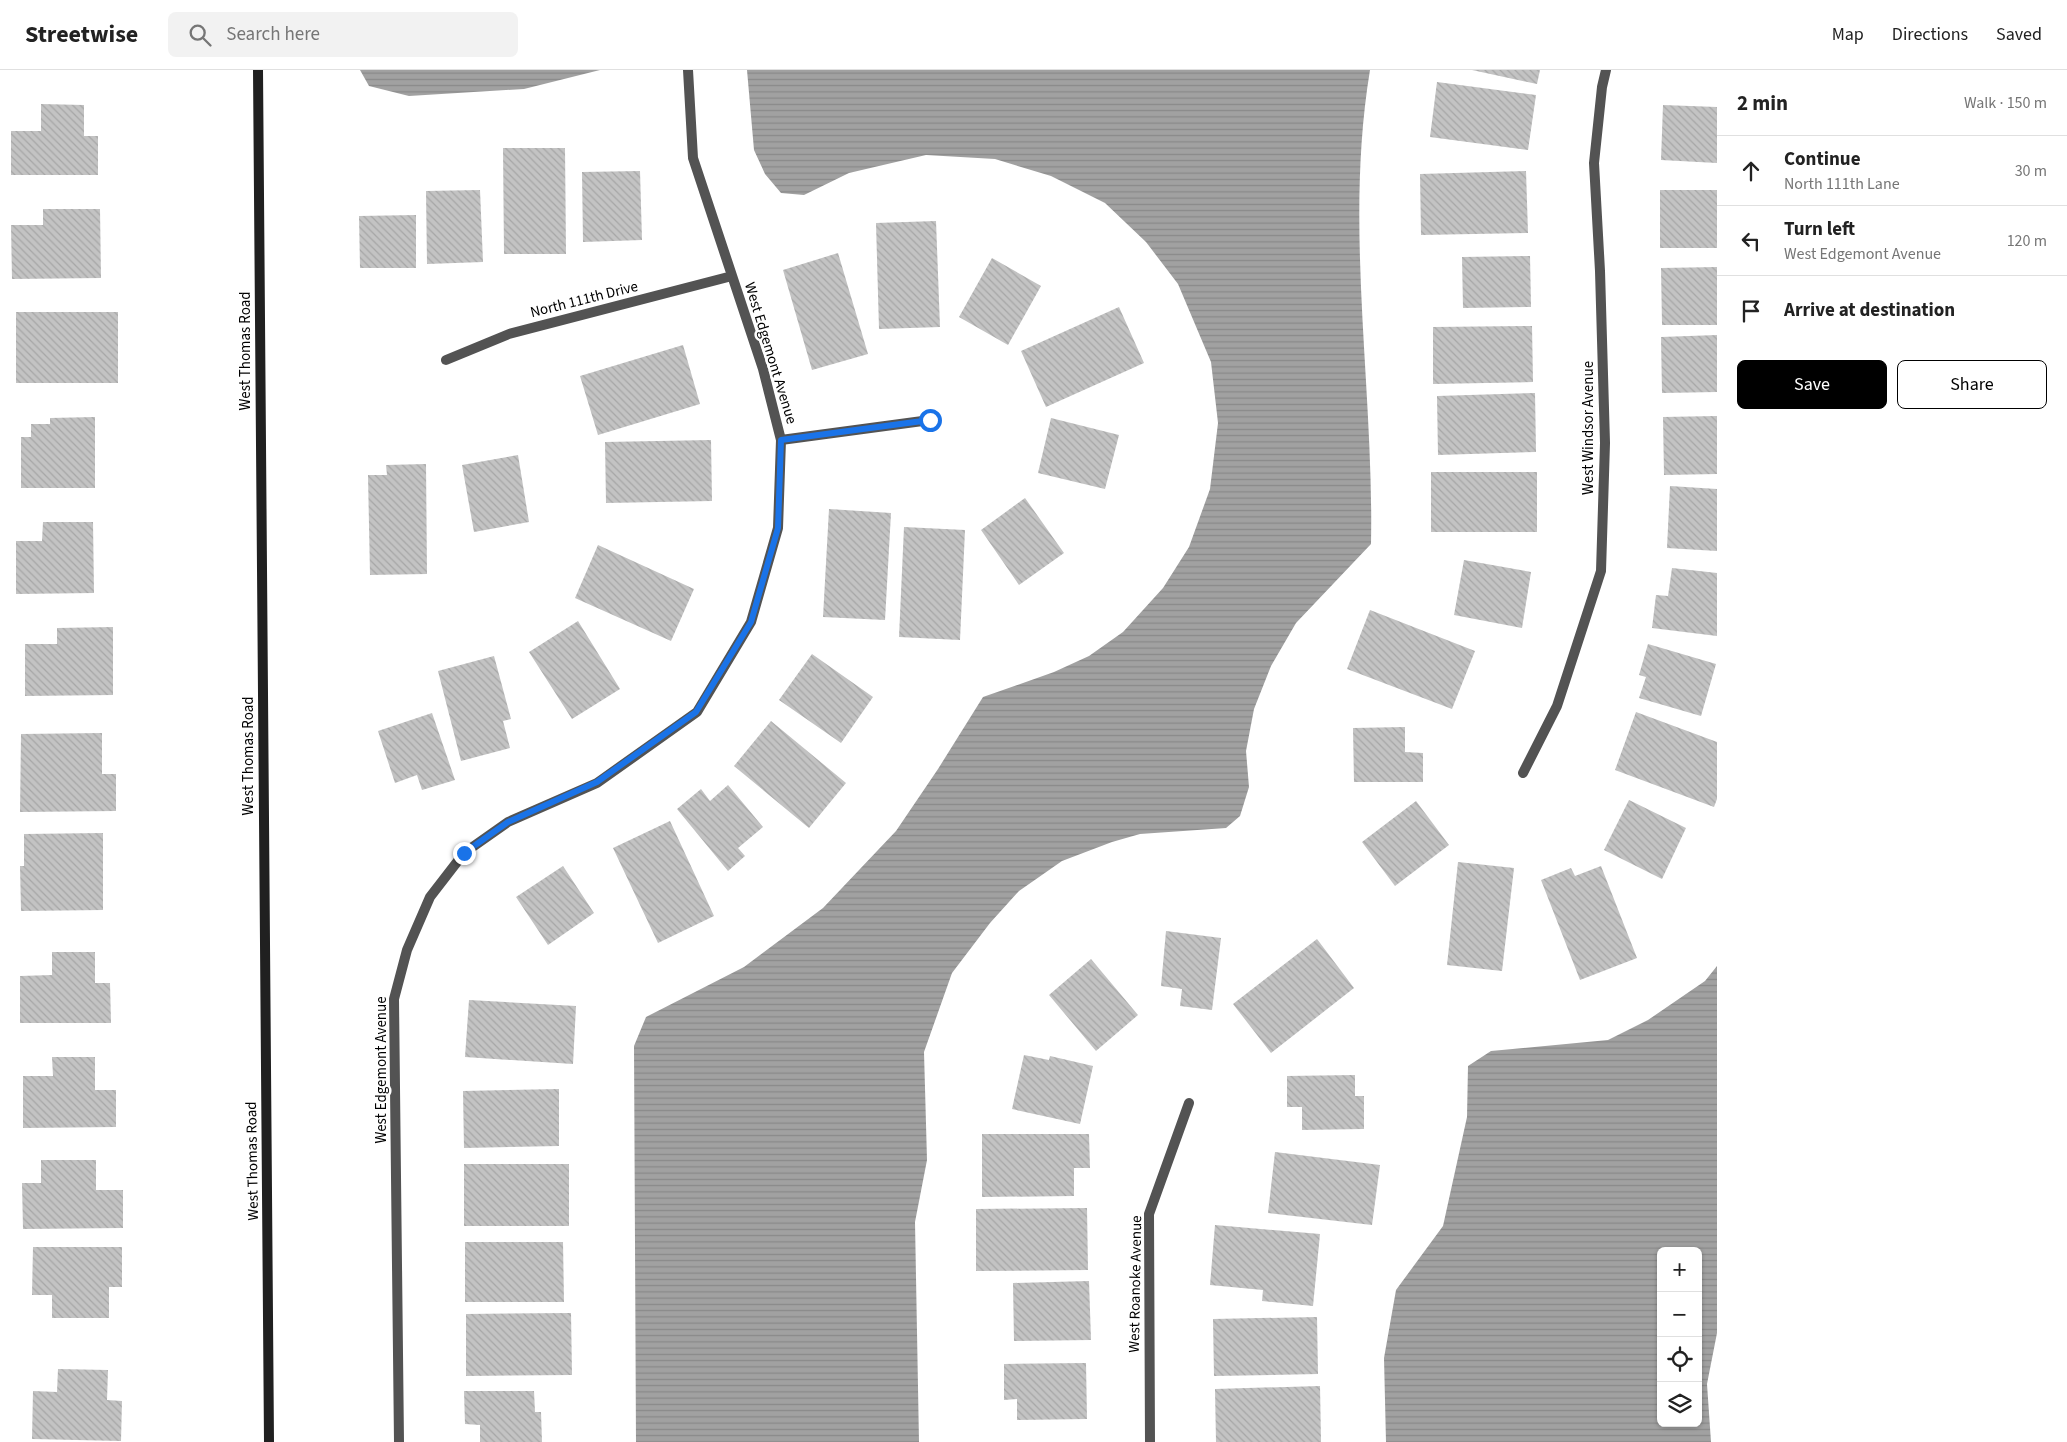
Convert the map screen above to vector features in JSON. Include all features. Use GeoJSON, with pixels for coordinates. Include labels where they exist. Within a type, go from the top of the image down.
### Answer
{"type":"FeatureCollection","features":[{"type":"Feature","properties":{"kind":"main road","name":"West Thomas Road"},"geometry":{"type":"LineString","coordinates":[[258,70],[269,1442]]}},
{"type":"Feature","properties":{"kind":"street","name":"West Edgemont Avenue"},"geometry":{"type":"LineString","coordinates":[[399,1442],[394,999],[407,950],[430,897],[464,853],[508,822],[597,782],[696,712],[751,622],[778,528],[781,440],[764,369],[693,158],[688,70]]}},
{"type":"Feature","properties":{"kind":"street","name":"West Windsor Avenue"},"geometry":{"type":"LineString","coordinates":[[1523,773],[1557,706],[1601,572],[1605,443],[1600,271],[1594,164],[1602,87],[1606,70]]}},
{"type":"Feature","properties":{"kind":"street","name":"North 111th Drive"},"geometry":{"type":"LineString","coordinates":[[446,360],[509,334],[732,276]]}},
{"type":"Feature","properties":{"kind":"street"},"geometry":{"type":"LineString","coordinates":[[781,440],[930,420]]}},
{"type":"Feature","properties":{"kind":"street","name":"West Roanoke Avenue"},"geometry":{"type":"LineString","coordinates":[[1150,1442],[1150,1214],[1190,1103]]}},
{"type":"Feature","properties":{"kind":"shaded area"},"geometry":{"type":"Polygon","coordinates":[[[360,70],[600,70],[524,89],[409,96],[369,86],[360,70]]]}},
{"type":"Feature","properties":{"kind":"shaded area"},"geometry":{"type":"Polygon","coordinates":[[[747,70],[1370,70],[1363,129],[1360,188],[1360,248],[1371,485],[1371,544],[1296,623],[1271,666],[1254,709],[1246,751],[1249,787],[1240,816],[1226,828],[1140,834],[1112,842],[1062,861],[1019,891],[990,923],[952,973],[924,1052],[927,1160],[915,1222],[919,1442],[636,1442],[634,1046],[646,1017],[744,967],[823,908],[896,831],[983,697],[1054,672],[1089,656],[1123,632],[1163,588],[1189,547],[1210,489],[1218,423],[1211,362],[1178,284],[1146,242],[1105,203],[1051,176],[995,159],[926,155],[849,173],[804,195],[781,193],[765,174],[754,150],[747,70]]]}},
{"type":"Feature","properties":{"kind":"shaded area"},"geometry":{"type":"Polygon","coordinates":[[[1717,966],[1717,1333],[1707,1384],[1711,1442],[1386,1442],[1384,1358],[1396,1290],[1443,1226],[1467,1117],[1468,1066],[1491,1051],[1608,1040],[1648,1020],[1705,981],[1717,966]]]}},
{"type":"Feature","properties":{"kind":"building"},"geometry":{"type":"Polygon","coordinates":[[[1472,70],[1540,70],[1537,84],[1472,70]]]}},
{"type":"Feature","properties":{"kind":"building"},"geometry":{"type":"Polygon","coordinates":[[[1437,82],[1536,95],[1528,150],[1430,137],[1437,82]]]}},
{"type":"Feature","properties":{"kind":"building"},"geometry":{"type":"Polygon","coordinates":[[[41,104],[84,105],[84,136],[98,136],[98,175],[11,175],[11,131],[41,131],[41,104]]]}},
{"type":"Feature","properties":{"kind":"building"},"geometry":{"type":"Polygon","coordinates":[[[1663,105],[1717,107],[1717,163],[1661,160],[1663,105]]]}},
{"type":"Feature","properties":{"kind":"building"},"geometry":{"type":"Polygon","coordinates":[[[503,148],[565,148],[566,254],[504,254],[503,148]]]}},
{"type":"Feature","properties":{"kind":"building"},"geometry":{"type":"Polygon","coordinates":[[[640,171],[642,240],[583,242],[582,172],[640,171]]]}},
{"type":"Feature","properties":{"kind":"building"},"geometry":{"type":"Polygon","coordinates":[[[1526,171],[1528,233],[1421,235],[1420,174],[1526,171]]]}},
{"type":"Feature","properties":{"kind":"building"},"geometry":{"type":"Polygon","coordinates":[[[480,190],[483,262],[427,264],[426,191],[480,190]]]}},
{"type":"Feature","properties":{"kind":"building"},"geometry":{"type":"Polygon","coordinates":[[[1660,190],[1717,190],[1717,248],[1660,248],[1660,190]]]}},
{"type":"Feature","properties":{"kind":"building"},"geometry":{"type":"Polygon","coordinates":[[[43,209],[100,209],[101,278],[12,279],[11,225],[43,225],[43,209]]]}},
{"type":"Feature","properties":{"kind":"building"},"geometry":{"type":"Polygon","coordinates":[[[416,215],[416,268],[360,268],[359,216],[416,215]]]}},
{"type":"Feature","properties":{"kind":"building"},"geometry":{"type":"Polygon","coordinates":[[[936,221],[940,327],[879,329],[876,223],[936,221]]]}},
{"type":"Feature","properties":{"kind":"building"},"geometry":{"type":"Polygon","coordinates":[[[838,253],[868,354],[812,370],[783,270],[838,253]]]}},
{"type":"Feature","properties":{"kind":"building"},"geometry":{"type":"Polygon","coordinates":[[[1530,256],[1531,307],[1463,308],[1462,257],[1530,256]]]}},
{"type":"Feature","properties":{"kind":"building"},"geometry":{"type":"Polygon","coordinates":[[[992,258],[1041,286],[1008,345],[959,317],[992,258]]]}},
{"type":"Feature","properties":{"kind":"building"},"geometry":{"type":"Polygon","coordinates":[[[1717,267],[1717,325],[1662,325],[1661,268],[1717,267]]]}},
{"type":"Feature","properties":{"kind":"building"},"geometry":{"type":"Polygon","coordinates":[[[1119,307],[1144,363],[1046,407],[1021,351],[1119,307]]]}},
{"type":"Feature","properties":{"kind":"building"},"geometry":{"type":"Polygon","coordinates":[[[16,312],[118,312],[118,383],[16,383],[16,312]]]}},
{"type":"Feature","properties":{"kind":"building"},"geometry":{"type":"Polygon","coordinates":[[[1532,326],[1533,382],[1433,384],[1433,327],[1532,326]]]}},
{"type":"Feature","properties":{"kind":"building"},"geometry":{"type":"Polygon","coordinates":[[[1717,335],[1717,392],[1662,393],[1661,337],[1717,335]]]}},
{"type":"Feature","properties":{"kind":"building"},"geometry":{"type":"Polygon","coordinates":[[[683,345],[700,404],[598,435],[580,376],[683,345]]]}},
{"type":"Feature","properties":{"kind":"building"},"geometry":{"type":"Polygon","coordinates":[[[1535,393],[1536,452],[1438,455],[1437,396],[1535,393]]]}},
{"type":"Feature","properties":{"kind":"building"},"geometry":{"type":"Polygon","coordinates":[[[1717,416],[1717,474],[1664,475],[1663,417],[1717,416]]]}},
{"type":"Feature","properties":{"kind":"building"},"geometry":{"type":"Polygon","coordinates":[[[95,417],[95,488],[21,488],[21,437],[31,437],[31,424],[50,424],[50,418],[95,417]]]}},
{"type":"Feature","properties":{"kind":"building"},"geometry":{"type":"Polygon","coordinates":[[[1051,418],[1119,435],[1105,489],[1038,473],[1051,418]]]}},
{"type":"Feature","properties":{"kind":"building"},"geometry":{"type":"Polygon","coordinates":[[[711,440],[712,501],[606,503],[605,442],[711,440]]]}},
{"type":"Feature","properties":{"kind":"building"},"geometry":{"type":"Polygon","coordinates":[[[518,455],[529,522],[474,532],[462,465],[518,455]]]}},
{"type":"Feature","properties":{"kind":"building"},"geometry":{"type":"Polygon","coordinates":[[[426,464],[427,574],[370,575],[368,475],[387,475],[386,465],[426,464]]]}},
{"type":"Feature","properties":{"kind":"building"},"geometry":{"type":"Polygon","coordinates":[[[1431,472],[1537,472],[1537,532],[1431,532],[1431,472]]]}},
{"type":"Feature","properties":{"kind":"building"},"geometry":{"type":"Polygon","coordinates":[[[1670,486],[1717,489],[1717,551],[1667,548],[1670,486]]]}},
{"type":"Feature","properties":{"kind":"building"},"geometry":{"type":"Polygon","coordinates":[[[1025,498],[1064,553],[1019,585],[981,530],[1025,498]]]}},
{"type":"Feature","properties":{"kind":"building"},"geometry":{"type":"Polygon","coordinates":[[[829,509],[891,513],[885,620],[823,617],[829,509]]]}},
{"type":"Feature","properties":{"kind":"building"},"geometry":{"type":"Polygon","coordinates":[[[43,522],[93,522],[94,593],[16,594],[16,541],[42,541],[43,522]]]}},
{"type":"Feature","properties":{"kind":"building"},"geometry":{"type":"Polygon","coordinates":[[[904,527],[965,530],[960,640],[899,637],[904,527]]]}},
{"type":"Feature","properties":{"kind":"building"},"geometry":{"type":"Polygon","coordinates":[[[598,545],[694,589],[671,641],[575,598],[598,545]]]}},
{"type":"Feature","properties":{"kind":"building"},"geometry":{"type":"Polygon","coordinates":[[[1464,560],[1531,572],[1522,628],[1454,615],[1464,560]]]}},
{"type":"Feature","properties":{"kind":"building"},"geometry":{"type":"Polygon","coordinates":[[[1672,568],[1717,573],[1717,636],[1652,628],[1656,595],[1668,596],[1672,568]]]}},
{"type":"Feature","properties":{"kind":"building"},"geometry":{"type":"Polygon","coordinates":[[[1370,610],[1475,651],[1452,709],[1347,669],[1370,610]]]}},
{"type":"Feature","properties":{"kind":"building"},"geometry":{"type":"Polygon","coordinates":[[[578,621],[620,689],[572,719],[529,652],[578,621]]]}},
{"type":"Feature","properties":{"kind":"building"},"geometry":{"type":"Polygon","coordinates":[[[113,627],[113,695],[25,696],[25,644],[57,644],[57,628],[113,627]]]}},
{"type":"Feature","properties":{"kind":"building"},"geometry":{"type":"Polygon","coordinates":[[[1648,644],[1716,664],[1701,716],[1639,698],[1646,677],[1639,675],[1648,644]]]}},
{"type":"Feature","properties":{"kind":"building"},"geometry":{"type":"Polygon","coordinates":[[[812,654],[873,697],[841,743],[779,700],[812,654]]]}},
{"type":"Feature","properties":{"kind":"building"},"geometry":{"type":"Polygon","coordinates":[[[494,656],[511,719],[503,721],[510,748],[461,761],[438,671],[494,656]]]}},
{"type":"Feature","properties":{"kind":"building"},"geometry":{"type":"Polygon","coordinates":[[[1636,712],[1717,742],[1717,799],[1714,807],[1615,770],[1636,712]]]}},
{"type":"Feature","properties":{"kind":"building"},"geometry":{"type":"Polygon","coordinates":[[[432,713],[455,780],[422,790],[417,775],[395,783],[378,731],[432,713]]]}},
{"type":"Feature","properties":{"kind":"building"},"geometry":{"type":"Polygon","coordinates":[[[771,721],[846,783],[809,828],[734,766],[771,721]]]}},
{"type":"Feature","properties":{"kind":"building"},"geometry":{"type":"Polygon","coordinates":[[[1405,727],[1405,752],[1423,753],[1423,782],[1354,782],[1353,728],[1405,727]]]}},
{"type":"Feature","properties":{"kind":"building"},"geometry":{"type":"Polygon","coordinates":[[[102,733],[102,774],[116,774],[116,811],[20,812],[21,734],[102,733]]]}},
{"type":"Feature","properties":{"kind":"building"},"geometry":{"type":"Polygon","coordinates":[[[728,785],[763,827],[738,848],[745,856],[728,871],[677,809],[701,789],[710,801],[728,785]]]}},
{"type":"Feature","properties":{"kind":"building"},"geometry":{"type":"Polygon","coordinates":[[[1629,800],[1686,828],[1662,879],[1604,850],[1629,800]]]}},
{"type":"Feature","properties":{"kind":"building"},"geometry":{"type":"Polygon","coordinates":[[[1416,801],[1449,845],[1395,886],[1362,842],[1416,801]]]}},
{"type":"Feature","properties":{"kind":"building"},"geometry":{"type":"Polygon","coordinates":[[[670,821],[714,916],[658,943],[613,848],[670,821]]]}},
{"type":"Feature","properties":{"kind":"building"},"geometry":{"type":"Polygon","coordinates":[[[103,833],[103,910],[21,911],[20,866],[24,866],[24,834],[103,833]]]}},
{"type":"Feature","properties":{"kind":"building"},"geometry":{"type":"Polygon","coordinates":[[[1458,862],[1514,868],[1502,971],[1447,965],[1458,862]]]}},
{"type":"Feature","properties":{"kind":"building"},"geometry":{"type":"Polygon","coordinates":[[[563,866],[594,913],[548,945],[516,897],[563,866]]]}},
{"type":"Feature","properties":{"kind":"building"},"geometry":{"type":"Polygon","coordinates":[[[1601,866],[1637,958],[1580,980],[1541,880],[1571,868],[1575,876],[1601,866]]]}},
{"type":"Feature","properties":{"kind":"building"},"geometry":{"type":"Polygon","coordinates":[[[1166,931],[1221,938],[1212,1010],[1180,1006],[1182,989],[1161,986],[1166,931]]]}},
{"type":"Feature","properties":{"kind":"building"},"geometry":{"type":"Polygon","coordinates":[[[1317,939],[1354,988],[1271,1053],[1233,1004],[1317,939]]]}},
{"type":"Feature","properties":{"kind":"building"},"geometry":{"type":"Polygon","coordinates":[[[52,952],[95,952],[95,983],[110,983],[111,1023],[20,1023],[20,976],[52,975],[52,952]]]}},
{"type":"Feature","properties":{"kind":"building"},"geometry":{"type":"Polygon","coordinates":[[[1091,959],[1138,1015],[1096,1051],[1049,995],[1091,959]]]}},
{"type":"Feature","properties":{"kind":"building"},"geometry":{"type":"Polygon","coordinates":[[[469,1000],[576,1006],[573,1064],[465,1057],[469,1000]]]}},
{"type":"Feature","properties":{"kind":"building"},"geometry":{"type":"Polygon","coordinates":[[[1024,1055],[1049,1060],[1050,1056],[1093,1066],[1080,1124],[1012,1109],[1024,1055]]]}},
{"type":"Feature","properties":{"kind":"building"},"geometry":{"type":"Polygon","coordinates":[[[52,1057],[95,1057],[95,1090],[116,1090],[116,1127],[23,1128],[23,1076],[53,1076],[52,1057]]]}},
{"type":"Feature","properties":{"kind":"building"},"geometry":{"type":"Polygon","coordinates":[[[1355,1075],[1355,1096],[1364,1096],[1364,1129],[1302,1130],[1302,1107],[1287,1107],[1287,1076],[1355,1075]]]}},
{"type":"Feature","properties":{"kind":"building"},"geometry":{"type":"Polygon","coordinates":[[[559,1089],[559,1146],[464,1148],[463,1091],[559,1089]]]}},
{"type":"Feature","properties":{"kind":"building"},"geometry":{"type":"Polygon","coordinates":[[[982,1134],[1089,1134],[1090,1168],[1074,1168],[1074,1196],[982,1197],[982,1134]]]}},
{"type":"Feature","properties":{"kind":"building"},"geometry":{"type":"Polygon","coordinates":[[[1275,1152],[1380,1165],[1372,1225],[1268,1213],[1275,1152]]]}},
{"type":"Feature","properties":{"kind":"building"},"geometry":{"type":"Polygon","coordinates":[[[41,1160],[96,1160],[96,1190],[123,1190],[123,1228],[23,1229],[22,1183],[41,1183],[41,1160]]]}},
{"type":"Feature","properties":{"kind":"building"},"geometry":{"type":"Polygon","coordinates":[[[464,1164],[569,1164],[569,1226],[464,1226],[464,1164]]]}},
{"type":"Feature","properties":{"kind":"building"},"geometry":{"type":"Polygon","coordinates":[[[1087,1208],[1088,1270],[976,1271],[976,1209],[1087,1208]]]}},
{"type":"Feature","properties":{"kind":"building"},"geometry":{"type":"Polygon","coordinates":[[[1215,1225],[1320,1234],[1313,1306],[1262,1301],[1263,1290],[1210,1285],[1215,1225]]]}},
{"type":"Feature","properties":{"kind":"building"},"geometry":{"type":"Polygon","coordinates":[[[465,1242],[563,1242],[564,1302],[465,1302],[465,1242]]]}},
{"type":"Feature","properties":{"kind":"building"},"geometry":{"type":"Polygon","coordinates":[[[33,1247],[122,1247],[122,1287],[109,1287],[109,1318],[52,1318],[52,1295],[32,1295],[33,1247]]]}},
{"type":"Feature","properties":{"kind":"building"},"geometry":{"type":"Polygon","coordinates":[[[1089,1281],[1091,1340],[1014,1341],[1013,1283],[1089,1281]]]}},
{"type":"Feature","properties":{"kind":"building"},"geometry":{"type":"Polygon","coordinates":[[[571,1313],[572,1375],[466,1376],[466,1314],[571,1313]]]}},
{"type":"Feature","properties":{"kind":"building"},"geometry":{"type":"Polygon","coordinates":[[[1317,1317],[1318,1374],[1214,1376],[1213,1319],[1317,1317]]]}},
{"type":"Feature","properties":{"kind":"building"},"geometry":{"type":"Polygon","coordinates":[[[1086,1363],[1087,1419],[1017,1420],[1017,1399],[1004,1400],[1004,1364],[1086,1363]]]}},
{"type":"Feature","properties":{"kind":"building"},"geometry":{"type":"Polygon","coordinates":[[[58,1369],[108,1370],[107,1400],[122,1401],[121,1441],[32,1439],[33,1391],[57,1392],[58,1369]]]}},
{"type":"Feature","properties":{"kind":"building"},"geometry":{"type":"Polygon","coordinates":[[[1320,1386],[1321,1442],[1216,1442],[1215,1389],[1320,1386]]]}},
{"type":"Feature","properties":{"kind":"building"},"geometry":{"type":"Polygon","coordinates":[[[464,1391],[534,1391],[535,1412],[541,1412],[542,1442],[480,1442],[480,1425],[465,1424],[464,1391]]]}},
{"type":"Feature","properties":{"kind":"route"},"geometry":{"type":"LineString","coordinates":[[464,853],[508,822],[597,782],[696,712],[751,622],[778,528],[781,440],[930,420]]}}]}
